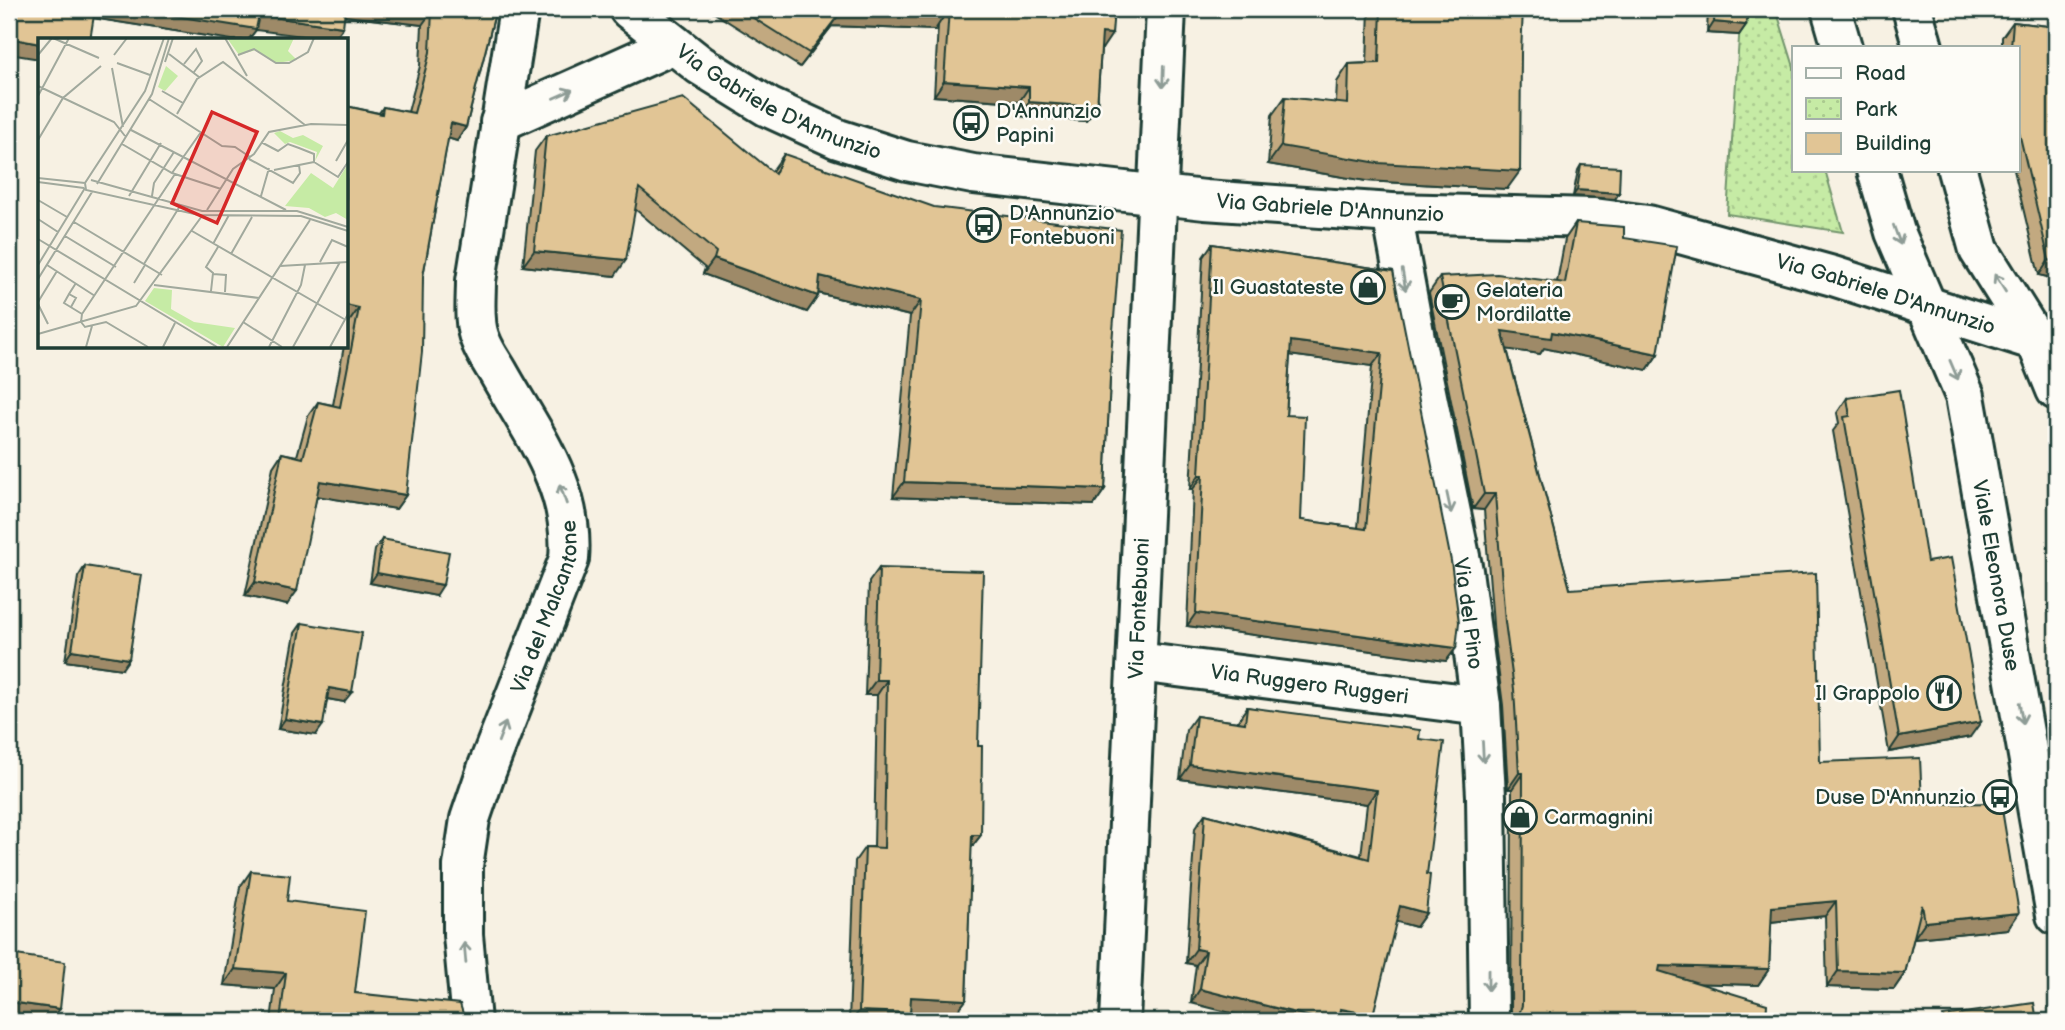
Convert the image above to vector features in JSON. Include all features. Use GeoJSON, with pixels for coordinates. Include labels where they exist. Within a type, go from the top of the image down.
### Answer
{"type":"FeatureCollection","features":[{"type":"Feature","properties":{"kind":"street","name":"Via del Malcantone"},"geometry":{"type":"LineString","coordinates":[[471,1021],[463,935],[463,866],[470,820],[487,769],[569,559],[571,538],[565,497],[555,473],[479,337],[475,308],[476,281],[519,9]]}},
{"type":"Feature","properties":{"kind":"street","name":"Via Gabriele D'Annunzio"},"geometry":{"type":"LineString","coordinates":[[629,9],[700,65],[768,107],[814,130],[907,161],[973,174],[1158,195],[1392,213],[1594,218],[1648,225],[1833,276],[2046,343]]}},
{"type":"Feature","properties":{"kind":"street","name":"Via Fontebuoni"},"geometry":{"type":"LineString","coordinates":[[1120,1021],[1166,9]]}},
{"type":"Feature","properties":{"kind":"street"},"geometry":{"type":"LineString","coordinates":[[1831,9],[1842,46]]}},
{"type":"Feature","properties":{"kind":"street"},"geometry":{"type":"LineString","coordinates":[[1912,9],[1923,46]]}},
{"type":"Feature","properties":{"kind":"street"},"geometry":{"type":"LineString","coordinates":[[500,122],[673,45]]}},
{"type":"Feature","properties":{"kind":"street","name":"Viale Eleonora Duse"},"geometry":{"type":"LineString","coordinates":[[1878,172],[1895,232],[1965,396],[2050,849],[2056,915]]}},
{"type":"Feature","properties":{"kind":"street"},"geometry":{"type":"LineString","coordinates":[[1958,172],[1979,250],[2046,343],[2056,390]]}},
{"type":"Feature","properties":{"kind":"street","name":"Via del Pino"},"geometry":{"type":"LineString","coordinates":[[1392,213],[1463,571],[1481,706],[1486,796],[1489,1021]]}},
{"type":"Feature","properties":{"kind":"street","name":"Via Ruggero Ruggeri"},"geometry":{"type":"LineString","coordinates":[[1138,662],[1481,706]]}},
{"type":"Feature","properties":{"kind":"green space"},"geometry":{"type":"Polygon","coordinates":[[[1741,9],[1776,9],[1792,61],[1792,172],[1826,172],[1843,232],[1727,214],[1741,9]]]}},
{"type":"Feature","properties":{"kind":"building"},"geometry":{"type":"Polygon","coordinates":[[[9,9],[95,9],[90,38],[38,38],[38,44],[9,38],[9,9]]]}},
{"type":"Feature","properties":{"kind":"building"},"geometry":{"type":"Polygon","coordinates":[[[132,9],[345,9],[343,27],[259,15],[256,29],[132,9]]]}},
{"type":"Feature","properties":{"kind":"building"},"geometry":{"type":"Polygon","coordinates":[[[413,9],[496,9],[466,127],[451,123],[423,276],[422,352],[406,495],[320,481],[297,591],[255,582],[282,453],[303,458],[318,402],[340,407],[359,308],[348,305],[348,106],[382,114],[383,107],[414,113],[430,52],[432,11],[413,9]]]}},
{"type":"Feature","properties":{"kind":"building"},"geometry":{"type":"Polygon","coordinates":[[[739,9],[944,9],[944,16],[841,12],[809,53],[739,9]]]}},
{"type":"Feature","properties":{"kind":"building"},"geometry":{"type":"Polygon","coordinates":[[[949,9],[1114,9],[1112,34],[1102,33],[1097,107],[1029,102],[1029,87],[944,81],[949,9]]]}},
{"type":"Feature","properties":{"kind":"building"},"geometry":{"type":"Polygon","coordinates":[[[1381,9],[1523,9],[1520,171],[1378,163],[1281,146],[1285,97],[1348,104],[1349,64],[1379,63],[1381,9]]]}},
{"type":"Feature","properties":{"kind":"building"},"geometry":{"type":"Polygon","coordinates":[[[1715,9],[1748,9],[1746,25],[1714,22],[1715,9]]]}},
{"type":"Feature","properties":{"kind":"building"},"geometry":{"type":"Polygon","coordinates":[[[2013,22],[2056,27],[2056,262],[2049,260],[2020,137],[2020,46],[2011,46],[2013,22]]]}},
{"type":"Feature","properties":{"kind":"building"},"geometry":{"type":"Polygon","coordinates":[[[683,98],[775,174],[784,154],[934,207],[1121,230],[1111,356],[1105,489],[904,482],[921,300],[820,276],[818,296],[714,259],[716,252],[639,188],[626,260],[534,251],[546,136],[683,98]]]}},
{"type":"Feature","properties":{"kind":"building"},"geometry":{"type":"Polygon","coordinates":[[[1581,165],[1620,167],[1619,193],[1577,190],[1581,165]]]}},
{"type":"Feature","properties":{"kind":"building"},"geometry":{"type":"Polygon","coordinates":[[[1576,223],[1624,227],[1624,238],[1677,246],[1658,354],[1552,332],[1551,338],[1502,331],[1570,589],[1816,573],[1820,762],[1920,758],[1922,804],[2001,803],[2019,913],[1925,922],[1922,905],[1905,973],[1838,971],[1836,901],[1772,907],[1769,969],[1660,966],[1659,971],[1767,1004],[1766,1021],[1515,1021],[1522,1005],[1523,773],[1519,773],[1514,689],[1505,622],[1495,494],[1484,494],[1440,277],[1497,274],[1565,283],[1576,223]]]}},
{"type":"Feature","properties":{"kind":"building"},"geometry":{"type":"Polygon","coordinates":[[[1212,244],[1393,271],[1451,561],[1459,622],[1456,648],[1196,613],[1203,475],[1199,475],[1212,244]],[[1291,341],[1286,415],[1305,416],[1301,520],[1366,529],[1382,353],[1291,341]]]}},
{"type":"Feature","properties":{"kind":"building"},"geometry":{"type":"Polygon","coordinates":[[[1899,390],[1927,562],[1951,558],[1981,722],[1899,737],[1844,417],[1850,416],[1847,398],[1899,390]]]}},
{"type":"Feature","properties":{"kind":"building"},"geometry":{"type":"Polygon","coordinates":[[[382,539],[449,552],[443,585],[377,573],[382,539]]]}},
{"type":"Feature","properties":{"kind":"building"},"geometry":{"type":"Polygon","coordinates":[[[85,566],[142,575],[129,659],[72,650],[85,566]]]}},
{"type":"Feature","properties":{"kind":"building"},"geometry":{"type":"Polygon","coordinates":[[[879,568],[983,571],[978,746],[982,746],[981,835],[972,835],[966,1000],[911,997],[910,1013],[859,1011],[865,847],[884,848],[887,680],[876,680],[879,568]]]}},
{"type":"Feature","properties":{"kind":"building"},"geometry":{"type":"Polygon","coordinates":[[[302,623],[362,633],[352,692],[329,688],[323,725],[285,719],[302,623]]]}},
{"type":"Feature","properties":{"kind":"building"},"geometry":{"type":"Polygon","coordinates":[[[1247,707],[1420,730],[1419,739],[1444,742],[1427,874],[1430,875],[1426,913],[1400,906],[1373,1015],[1341,1009],[1339,1021],[1327,1021],[1200,989],[1206,951],[1196,949],[1205,814],[1369,859],[1377,790],[1190,765],[1196,716],[1245,723],[1247,707]]]}},
{"type":"Feature","properties":{"kind":"building"},"geometry":{"type":"Polygon","coordinates":[[[251,871],[290,875],[287,901],[365,911],[355,993],[460,1004],[464,1017],[469,1021],[280,1021],[286,973],[235,969],[251,871]]]}},
{"type":"Feature","properties":{"kind":"building"},"geometry":{"type":"Polygon","coordinates":[[[9,954],[65,962],[60,1009],[9,1002],[9,954]]]}},
{"type":"Feature","properties":{"kind":"building"},"geometry":{"type":"Polygon","coordinates":[[[2034,1003],[2037,1021],[1945,1021],[1943,1016],[2034,1003]]]}},
{"type":"Feature","properties":{"kind":"place","name":"D'Annunzio Papini"},"geometry":{"type":"Point","coordinates":[971,123]}},
{"type":"Feature","properties":{"kind":"place","name":"D'Annunzio Fontebuoni"},"geometry":{"type":"Point","coordinates":[984,225]}},
{"type":"Feature","properties":{"kind":"place","name":"Il Guastateste"},"geometry":{"type":"Point","coordinates":[1368,287]}},
{"type":"Feature","properties":{"kind":"place","name":"Gelateria Mordilatte"},"geometry":{"type":"Point","coordinates":[1452,302]}},
{"type":"Feature","properties":{"kind":"place","name":"Il Grappolo"},"geometry":{"type":"Point","coordinates":[1944,693]}},
{"type":"Feature","properties":{"kind":"place","name":"Duse D'Annunzio"},"geometry":{"type":"Point","coordinates":[2000,797]}},
{"type":"Feature","properties":{"kind":"place","name":"Carmagnini"},"geometry":{"type":"Point","coordinates":[1520,817]}}]}
